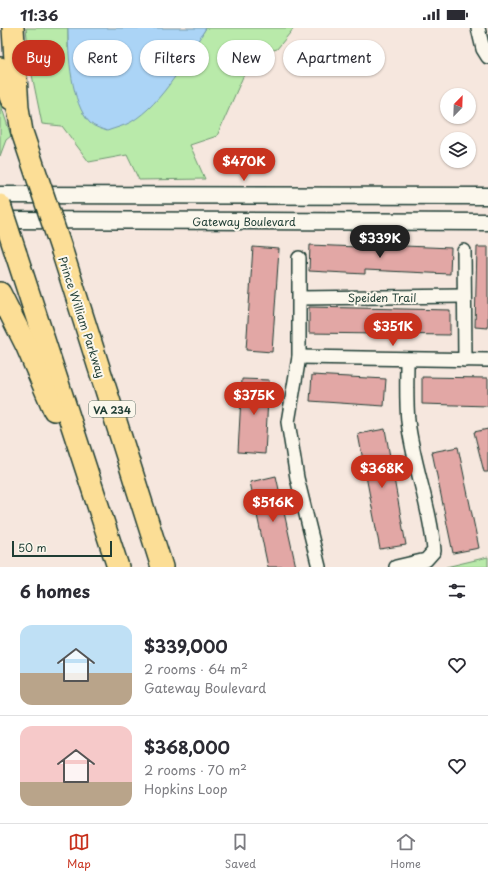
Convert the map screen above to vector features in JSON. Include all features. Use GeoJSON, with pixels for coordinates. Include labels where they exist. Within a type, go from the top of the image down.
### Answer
{"type":"FeatureCollection","features":[{"type":"Feature","properties":{"kind":"highway"},"geometry":{"type":"LineString","coordinates":[[13,28],[18,108],[22,132]]}},
{"type":"Feature","properties":{"kind":"highway","name":"Prince William Parkway"},"geometry":{"type":"LineString","coordinates":[[0,68],[62,251],[162,567]]}},
{"type":"Feature","properties":{"kind":"highway"},"geometry":{"type":"LineString","coordinates":[[0,206],[118,567]]}},
{"type":"Feature","properties":{"kind":"highway"},"geometry":{"type":"LineString","coordinates":[[0,293],[27,348],[105,526]]}},
{"type":"Feature","properties":{"kind":"street"},"geometry":{"type":"LineString","coordinates":[[478,28],[483,49],[488,57]]}},
{"type":"Feature","properties":{"kind":"street"},"geometry":{"type":"LineString","coordinates":[[0,195],[488,196]]}},
{"type":"Feature","properties":{"kind":"street","name":"Gateway Boulevard"},"geometry":{"type":"LineString","coordinates":[[0,220],[488,222]]}},
{"type":"Feature","properties":{"kind":"street"},"geometry":{"type":"LineString","coordinates":[[464,251],[465,360]]}},
{"type":"Feature","properties":{"kind":"street"},"geometry":{"type":"LineString","coordinates":[[299,258],[299,357],[288,422],[297,478],[319,567]]}},
{"type":"Feature","properties":{"kind":"street","name":"Speiden Trail"},"geometry":{"type":"LineString","coordinates":[[300,298],[464,296]]}},
{"type":"Feature","properties":{"kind":"street"},"geometry":{"type":"LineString","coordinates":[[299,357],[407,360],[488,360]]}},
{"type":"Feature","properties":{"kind":"street"},"geometry":{"type":"LineString","coordinates":[[396,567],[426,560],[434,551],[433,538],[420,487],[408,421],[407,360]]}},
{"type":"Feature","properties":{"kind":"green space"},"geometry":{"type":"Polygon","coordinates":[[[26,28],[68,28],[68,48],[73,49],[73,76],[132,76],[132,60],[140,62],[140,76],[209,76],[209,40],[198,40],[206,28],[294,28],[275,50],[275,40],[217,40],[217,76],[243,76],[217,136],[190,145],[205,179],[139,180],[127,155],[89,162],[62,126],[42,124],[32,76],[65,76],[65,40],[27,40],[26,28]]]}},
{"type":"Feature","properties":{"kind":"green space"},"geometry":{"type":"Polygon","coordinates":[[[0,102],[11,136],[6,140],[0,156],[0,102]]]}},
{"type":"Feature","properties":{"kind":"green space"},"geometry":{"type":"Polygon","coordinates":[[[488,557],[488,567],[446,567],[488,557]]]}},
{"type":"Feature","properties":{"kind":"water"},"geometry":{"type":"Polygon","coordinates":[[[68,28],[206,28],[198,40],[140,40],[140,76],[176,76],[164,92],[143,114],[131,122],[107,131],[90,123],[79,104],[72,78],[68,28]]]}},
{"type":"Feature","properties":{"kind":"building"},"geometry":{"type":"Polygon","coordinates":[[[310,245],[381,248],[381,245],[451,248],[450,274],[365,270],[365,274],[309,271],[310,245]]]}},
{"type":"Feature","properties":{"kind":"building"},"geometry":{"type":"Polygon","coordinates":[[[253,247],[279,249],[272,352],[246,350],[253,247]]]}},
{"type":"Feature","properties":{"kind":"building"},"geometry":{"type":"Polygon","coordinates":[[[477,247],[488,247],[488,328],[475,327],[477,247]]]}},
{"type":"Feature","properties":{"kind":"building"},"geometry":{"type":"Polygon","coordinates":[[[309,307],[450,310],[450,335],[309,333],[309,307]]]}},
{"type":"Feature","properties":{"kind":"building"},"geometry":{"type":"Polygon","coordinates":[[[312,375],[386,379],[384,406],[310,401],[312,375]]]}},
{"type":"Feature","properties":{"kind":"building"},"geometry":{"type":"Polygon","coordinates":[[[422,377],[488,378],[488,406],[422,404],[422,377]]]}},
{"type":"Feature","properties":{"kind":"building"},"geometry":{"type":"Polygon","coordinates":[[[242,379],[269,380],[265,454],[238,452],[242,379]]]}},
{"type":"Feature","properties":{"kind":"building"},"geometry":{"type":"Polygon","coordinates":[[[385,429],[406,545],[380,549],[358,434],[385,429]]]}},
{"type":"Feature","properties":{"kind":"building"},"geometry":{"type":"Polygon","coordinates":[[[488,429],[488,472],[484,472],[474,432],[488,429]]]}},
{"type":"Feature","properties":{"kind":"building"},"geometry":{"type":"Polygon","coordinates":[[[458,447],[479,548],[453,553],[432,452],[458,447]]]}},
{"type":"Feature","properties":{"kind":"building"},"geometry":{"type":"Polygon","coordinates":[[[276,476],[296,567],[268,567],[250,482],[276,476]]]}}]}
